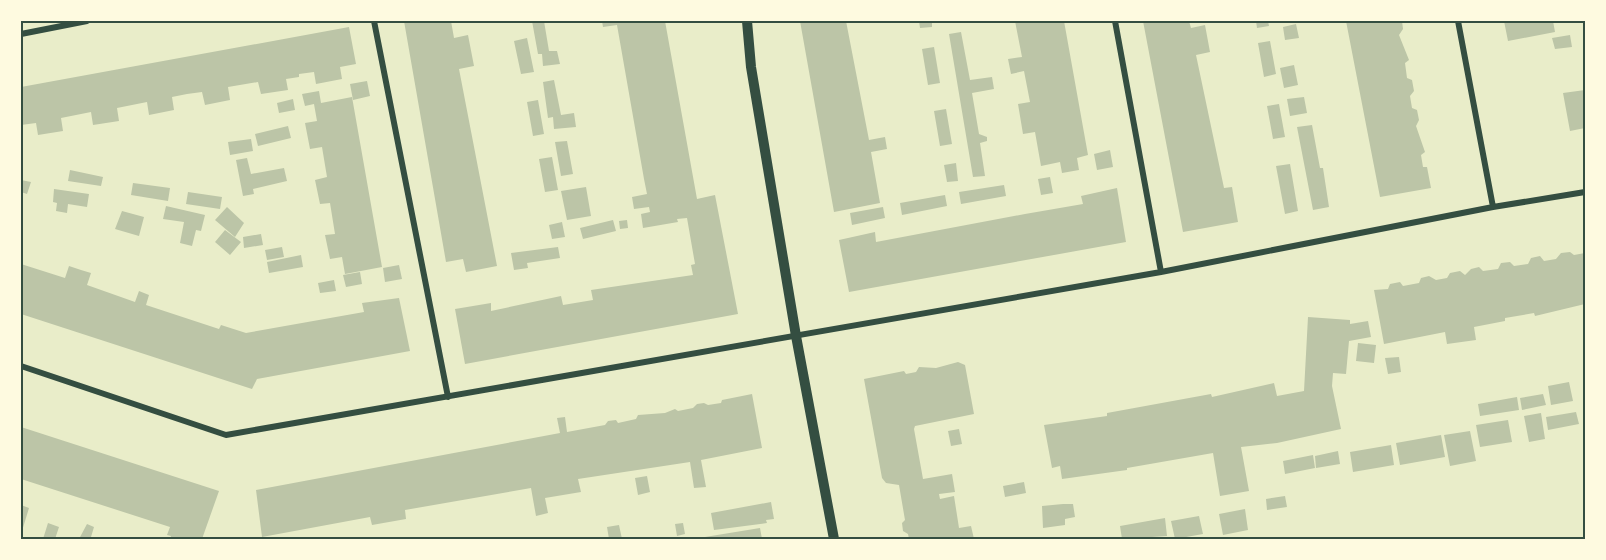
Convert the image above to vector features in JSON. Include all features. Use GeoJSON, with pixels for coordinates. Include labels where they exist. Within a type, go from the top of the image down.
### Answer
{"type":"FeatureCollection","features":[{"type":"Feature","properties":{"kind":"street"},"geometry":{"type":"LineString","coordinates":[[21,34],[87,21]]}},
{"type":"Feature","properties":{"kind":"street"},"geometry":{"type":"LineString","coordinates":[[374,21],[448,397]]}},
{"type":"Feature","properties":{"kind":"street"},"geometry":{"type":"LineString","coordinates":[[747,21],[751,67],[796,336],[834,539]]}},
{"type":"Feature","properties":{"kind":"street"},"geometry":{"type":"LineString","coordinates":[[1115,21],[1161,272]]}},
{"type":"Feature","properties":{"kind":"street"},"geometry":{"type":"LineString","coordinates":[[1458,21],[1493,207]]}},
{"type":"Feature","properties":{"kind":"street"},"geometry":{"type":"LineString","coordinates":[[21,366],[225,435],[1161,272],[1493,207],[1585,192]]}},
{"type":"Feature","properties":{"kind":"building"},"geometry":{"type":"Polygon","coordinates":[[[404,21],[451,21],[454,38],[468,35],[474,66],[459,69],[497,266],[466,272],[463,259],[446,262],[404,21]]]}},
{"type":"Feature","properties":{"kind":"building"},"geometry":{"type":"Polygon","coordinates":[[[532,21],[544,21],[549,51],[557,51],[560,64],[543,66],[542,54],[538,54],[532,21]]]}},
{"type":"Feature","properties":{"kind":"building"},"geometry":{"type":"Polygon","coordinates":[[[602,21],[665,21],[697,199],[715,195],[738,314],[465,364],[455,309],[491,303],[491,311],[561,296],[563,305],[593,300],[591,290],[693,275],[691,265],[695,264],[687,218],[677,219],[678,222],[643,228],[641,214],[650,212],[649,207],[634,209],[632,197],[647,194],[617,25],[603,27],[602,21]]]}},
{"type":"Feature","properties":{"kind":"building"},"geometry":{"type":"Polygon","coordinates":[[[800,21],[846,21],[869,140],[885,137],[887,149],[871,152],[880,203],[834,212],[800,21]]]}},
{"type":"Feature","properties":{"kind":"building"},"geometry":{"type":"Polygon","coordinates":[[[919,21],[932,21],[932,27],[920,28],[919,21]]]}},
{"type":"Feature","properties":{"kind":"building"},"geometry":{"type":"Polygon","coordinates":[[[1015,21],[1064,21],[1088,155],[1077,158],[1079,170],[1062,173],[1060,162],[1041,166],[1035,132],[1023,134],[1018,104],[1030,102],[1024,71],[1011,74],[1008,59],[1022,57],[1015,21]]]}},
{"type":"Feature","properties":{"kind":"building"},"geometry":{"type":"Polygon","coordinates":[[[1143,21],[1189,21],[1191,28],[1205,25],[1210,52],[1196,55],[1224,188],[1232,187],[1238,222],[1183,232],[1143,21]]]}},
{"type":"Feature","properties":{"kind":"building"},"geometry":{"type":"Polygon","coordinates":[[[1256,21],[1268,21],[1269,26],[1257,28],[1256,21]]]}},
{"type":"Feature","properties":{"kind":"building"},"geometry":{"type":"Polygon","coordinates":[[[1346,21],[1402,21],[1403,29],[1399,35],[1409,60],[1405,63],[1407,78],[1412,80],[1414,91],[1410,96],[1412,108],[1417,110],[1419,120],[1416,126],[1425,152],[1421,155],[1423,167],[1427,167],[1431,188],[1380,197],[1346,21]]]}},
{"type":"Feature","properties":{"kind":"building"},"geometry":{"type":"Polygon","coordinates":[[[1504,21],[1553,21],[1555,32],[1508,41],[1504,21]]]}},
{"type":"Feature","properties":{"kind":"building"},"geometry":{"type":"Polygon","coordinates":[[[1296,24],[1299,38],[1285,40],[1283,27],[1296,24]]]}},
{"type":"Feature","properties":{"kind":"building"},"geometry":{"type":"Polygon","coordinates":[[[349,27],[356,64],[340,67],[342,79],[316,84],[314,72],[299,74],[299,77],[286,79],[288,90],[261,94],[258,82],[228,87],[230,100],[205,105],[202,92],[187,94],[172,97],[174,110],[149,115],[147,102],[117,108],[119,121],[93,125],[91,112],[61,118],[63,131],[38,135],[36,123],[21,125],[21,87],[349,27]]]}},
{"type":"Feature","properties":{"kind":"building"},"geometry":{"type":"Polygon","coordinates":[[[961,32],[970,80],[992,77],[994,89],[972,93],[979,134],[987,137],[987,141],[980,143],[985,176],[973,177],[949,34],[961,32]]]}},
{"type":"Feature","properties":{"kind":"building"},"geometry":{"type":"Polygon","coordinates":[[[1570,35],[1572,47],[1555,49],[1552,38],[1570,35]]]}},
{"type":"Feature","properties":{"kind":"building"},"geometry":{"type":"Polygon","coordinates":[[[527,38],[534,72],[521,74],[514,41],[527,38]]]}},
{"type":"Feature","properties":{"kind":"building"},"geometry":{"type":"Polygon","coordinates":[[[1270,41],[1276,74],[1264,77],[1258,43],[1270,41]]]}},
{"type":"Feature","properties":{"kind":"building"},"geometry":{"type":"Polygon","coordinates":[[[934,47],[940,83],[928,85],[922,49],[934,47]]]}},
{"type":"Feature","properties":{"kind":"building"},"geometry":{"type":"Polygon","coordinates":[[[1294,65],[1298,85],[1284,88],[1280,68],[1294,65]]]}},
{"type":"Feature","properties":{"kind":"building"},"geometry":{"type":"Polygon","coordinates":[[[554,80],[561,115],[574,113],[576,127],[554,129],[553,117],[548,118],[543,82],[554,80]]]}},
{"type":"Feature","properties":{"kind":"building"},"geometry":{"type":"Polygon","coordinates":[[[367,81],[370,96],[353,100],[350,84],[367,81]]]}},
{"type":"Feature","properties":{"kind":"building"},"geometry":{"type":"Polygon","coordinates":[[[1585,90],[1585,128],[1570,131],[1563,93],[1585,90]]]}},
{"type":"Feature","properties":{"kind":"building"},"geometry":{"type":"Polygon","coordinates":[[[319,91],[321,103],[352,97],[382,267],[345,274],[342,257],[330,259],[325,235],[335,234],[330,203],[320,204],[315,180],[327,177],[322,147],[310,149],[305,123],[317,121],[314,104],[305,106],[302,94],[319,91]]]}},
{"type":"Feature","properties":{"kind":"building"},"geometry":{"type":"Polygon","coordinates":[[[1304,97],[1307,113],[1290,116],[1287,99],[1304,97]]]}},
{"type":"Feature","properties":{"kind":"building"},"geometry":{"type":"Polygon","coordinates":[[[293,99],[295,110],[279,113],[277,103],[293,99]]]}},
{"type":"Feature","properties":{"kind":"building"},"geometry":{"type":"Polygon","coordinates":[[[538,100],[544,134],[533,136],[527,102],[538,100]]]}},
{"type":"Feature","properties":{"kind":"building"},"geometry":{"type":"Polygon","coordinates":[[[1279,104],[1285,137],[1273,139],[1267,106],[1279,104]]]}},
{"type":"Feature","properties":{"kind":"building"},"geometry":{"type":"Polygon","coordinates":[[[946,109],[952,144],[940,146],[934,111],[946,109]]]}},
{"type":"Feature","properties":{"kind":"building"},"geometry":{"type":"Polygon","coordinates":[[[1312,125],[1320,168],[1323,168],[1329,207],[1313,210],[1297,127],[1312,125]]]}},
{"type":"Feature","properties":{"kind":"building"},"geometry":{"type":"Polygon","coordinates":[[[288,126],[291,138],[258,146],[255,134],[288,126]]]}},
{"type":"Feature","properties":{"kind":"building"},"geometry":{"type":"Polygon","coordinates":[[[251,139],[253,151],[230,155],[228,142],[251,139]]]}},
{"type":"Feature","properties":{"kind":"building"},"geometry":{"type":"Polygon","coordinates":[[[567,141],[573,174],[561,176],[555,142],[567,141]]]}},
{"type":"Feature","properties":{"kind":"building"},"geometry":{"type":"Polygon","coordinates":[[[1110,150],[1113,167],[1097,170],[1094,154],[1110,150]]]}},
{"type":"Feature","properties":{"kind":"building"},"geometry":{"type":"Polygon","coordinates":[[[552,157],[558,190],[545,192],[539,159],[552,157]]]}},
{"type":"Feature","properties":{"kind":"building"},"geometry":{"type":"Polygon","coordinates":[[[247,158],[251,174],[284,168],[287,181],[253,189],[254,194],[243,196],[236,160],[247,158]]]}},
{"type":"Feature","properties":{"kind":"building"},"geometry":{"type":"Polygon","coordinates":[[[956,163],[958,181],[947,182],[944,165],[956,163]]]}},
{"type":"Feature","properties":{"kind":"building"},"geometry":{"type":"Polygon","coordinates":[[[1290,164],[1298,211],[1285,214],[1276,166],[1290,164]]]}},
{"type":"Feature","properties":{"kind":"building"},"geometry":{"type":"Polygon","coordinates":[[[70,170],[103,177],[101,186],[68,181],[70,170]]]}},
{"type":"Feature","properties":{"kind":"building"},"geometry":{"type":"Polygon","coordinates":[[[1050,177],[1053,193],[1041,195],[1038,179],[1050,177]]]}},
{"type":"Feature","properties":{"kind":"building"},"geometry":{"type":"Polygon","coordinates":[[[21,180],[31,182],[27,194],[21,192],[21,180]]]}},
{"type":"Feature","properties":{"kind":"building"},"geometry":{"type":"Polygon","coordinates":[[[133,183],[170,188],[168,201],[131,195],[133,183]]]}},
{"type":"Feature","properties":{"kind":"building"},"geometry":{"type":"Polygon","coordinates":[[[1004,185],[1006,196],[961,204],[959,192],[1004,185]]]}},
{"type":"Feature","properties":{"kind":"building"},"geometry":{"type":"Polygon","coordinates":[[[586,187],[591,216],[567,220],[561,191],[586,187]]]}},
{"type":"Feature","properties":{"kind":"building"},"geometry":{"type":"Polygon","coordinates":[[[1117,188],[1126,242],[849,292],[839,240],[875,232],[876,242],[1083,204],[1081,196],[1117,188]]]}},
{"type":"Feature","properties":{"kind":"building"},"geometry":{"type":"Polygon","coordinates":[[[54,189],[89,194],[87,207],[68,204],[67,213],[56,211],[57,203],[53,202],[54,189]]]}},
{"type":"Feature","properties":{"kind":"building"},"geometry":{"type":"Polygon","coordinates":[[[188,192],[222,197],[220,209],[186,204],[188,192]]]}},
{"type":"Feature","properties":{"kind":"building"},"geometry":{"type":"Polygon","coordinates":[[[945,195],[947,206],[902,215],[900,203],[945,195]]]}},
{"type":"Feature","properties":{"kind":"building"},"geometry":{"type":"Polygon","coordinates":[[[166,206],[205,215],[201,231],[196,230],[192,246],[180,243],[184,222],[163,219],[166,206]]]}},
{"type":"Feature","properties":{"kind":"building"},"geometry":{"type":"Polygon","coordinates":[[[227,207],[244,223],[235,237],[215,220],[227,207]]]}},
{"type":"Feature","properties":{"kind":"building"},"geometry":{"type":"Polygon","coordinates":[[[883,207],[885,218],[852,225],[850,213],[883,207]]]}},
{"type":"Feature","properties":{"kind":"building"},"geometry":{"type":"Polygon","coordinates":[[[122,211],[144,217],[139,236],[115,229],[122,211]]]}},
{"type":"Feature","properties":{"kind":"building"},"geometry":{"type":"Polygon","coordinates":[[[613,220],[616,231],[583,239],[580,228],[613,220]]]}},
{"type":"Feature","properties":{"kind":"building"},"geometry":{"type":"Polygon","coordinates":[[[627,220],[628,228],[620,229],[619,221],[627,220]]]}},
{"type":"Feature","properties":{"kind":"building"},"geometry":{"type":"Polygon","coordinates":[[[562,222],[565,237],[552,239],[549,225],[562,222]]]}},
{"type":"Feature","properties":{"kind":"building"},"geometry":{"type":"Polygon","coordinates":[[[225,230],[241,242],[230,255],[215,242],[225,230]]]}},
{"type":"Feature","properties":{"kind":"building"},"geometry":{"type":"Polygon","coordinates":[[[261,234],[263,245],[244,248],[243,237],[261,234]]]}},
{"type":"Feature","properties":{"kind":"building"},"geometry":{"type":"Polygon","coordinates":[[[282,247],[284,257],[267,260],[265,250],[282,247]]]}},
{"type":"Feature","properties":{"kind":"building"},"geometry":{"type":"Polygon","coordinates":[[[558,247],[560,258],[527,263],[528,268],[514,270],[511,253],[558,247]]]}},
{"type":"Feature","properties":{"kind":"building"},"geometry":{"type":"Polygon","coordinates":[[[1570,252],[1574,255],[1585,253],[1585,304],[1535,316],[1534,313],[1505,318],[1505,321],[1474,327],[1476,340],[1447,344],[1445,332],[1384,344],[1374,290],[1388,289],[1390,284],[1400,282],[1403,286],[1419,283],[1421,278],[1429,276],[1436,280],[1447,278],[1450,273],[1460,271],[1465,275],[1471,269],[1479,267],[1483,271],[1498,269],[1501,263],[1510,262],[1514,266],[1528,264],[1531,258],[1540,256],[1544,261],[1556,259],[1561,253],[1570,252]]]}},
{"type":"Feature","properties":{"kind":"building"},"geometry":{"type":"Polygon","coordinates":[[[301,255],[303,267],[269,273],[267,262],[301,255]]]}},
{"type":"Feature","properties":{"kind":"building"},"geometry":{"type":"Polygon","coordinates":[[[21,264],[65,278],[69,266],[91,273],[87,285],[135,302],[139,291],[149,295],[146,305],[219,329],[221,325],[246,333],[364,312],[362,303],[399,298],[410,351],[257,379],[252,389],[21,314],[21,264]]]}},
{"type":"Feature","properties":{"kind":"building"},"geometry":{"type":"Polygon","coordinates":[[[399,265],[402,279],[385,282],[383,268],[399,265]]]}},
{"type":"Feature","properties":{"kind":"building"},"geometry":{"type":"Polygon","coordinates":[[[360,272],[362,284],[346,287],[343,275],[360,272]]]}},
{"type":"Feature","properties":{"kind":"building"},"geometry":{"type":"Polygon","coordinates":[[[334,280],[336,291],[320,293],[318,283],[334,280]]]}},
{"type":"Feature","properties":{"kind":"building"},"geometry":{"type":"Polygon","coordinates":[[[1308,317],[1350,320],[1350,324],[1368,321],[1371,337],[1349,341],[1346,374],[1333,373],[1332,386],[1341,429],[1277,443],[1241,447],[1249,491],[1220,496],[1213,453],[1127,468],[1127,470],[1062,479],[1060,466],[1052,468],[1044,425],[1107,416],[1107,413],[1211,394],[1212,397],[1274,383],[1277,396],[1304,391],[1308,317]]]}},
{"type":"Feature","properties":{"kind":"building"},"geometry":{"type":"Polygon","coordinates":[[[1358,343],[1376,345],[1374,363],[1356,361],[1358,343]]]}},
{"type":"Feature","properties":{"kind":"building"},"geometry":{"type":"Polygon","coordinates":[[[1399,357],[1401,372],[1388,374],[1385,358],[1399,357]]]}},
{"type":"Feature","properties":{"kind":"building"},"geometry":{"type":"Polygon","coordinates":[[[958,362],[965,365],[974,414],[915,426],[914,429],[923,479],[952,474],[955,492],[939,494],[940,499],[954,496],[959,528],[971,526],[974,539],[909,539],[908,534],[903,531],[902,523],[905,520],[899,485],[886,483],[882,478],[864,379],[904,371],[906,374],[916,372],[919,367],[936,368],[958,362]]]}},
{"type":"Feature","properties":{"kind":"building"},"geometry":{"type":"Polygon","coordinates":[[[1569,382],[1573,401],[1551,405],[1548,386],[1569,382]]]}},
{"type":"Feature","properties":{"kind":"building"},"geometry":{"type":"Polygon","coordinates":[[[752,394],[762,448],[701,460],[706,487],[694,488],[690,462],[578,479],[581,492],[545,498],[548,513],[536,516],[531,488],[405,510],[406,519],[372,525],[370,517],[262,537],[256,490],[560,433],[557,418],[565,417],[567,432],[605,425],[608,421],[616,420],[618,423],[636,419],[638,415],[665,413],[675,409],[678,411],[693,408],[697,404],[721,403],[722,400],[752,394]]]}},
{"type":"Feature","properties":{"kind":"building"},"geometry":{"type":"Polygon","coordinates":[[[1543,394],[1546,405],[1522,410],[1520,398],[1543,394]]]}},
{"type":"Feature","properties":{"kind":"building"},"geometry":{"type":"Polygon","coordinates":[[[1517,397],[1519,410],[1480,416],[1478,404],[1517,397]]]}},
{"type":"Feature","properties":{"kind":"building"},"geometry":{"type":"Polygon","coordinates":[[[1576,412],[1579,424],[1548,430],[1546,417],[1576,412]]]}},
{"type":"Feature","properties":{"kind":"building"},"geometry":{"type":"Polygon","coordinates":[[[1541,413],[1545,439],[1529,442],[1524,416],[1541,413]]]}},
{"type":"Feature","properties":{"kind":"building"},"geometry":{"type":"Polygon","coordinates":[[[1508,420],[1512,442],[1480,447],[1476,425],[1508,420]]]}},
{"type":"Feature","properties":{"kind":"building"},"geometry":{"type":"Polygon","coordinates":[[[21,427],[219,491],[202,539],[170,539],[171,536],[167,535],[170,527],[21,479],[21,427]]]}},
{"type":"Feature","properties":{"kind":"building"},"geometry":{"type":"Polygon","coordinates":[[[959,429],[962,444],[951,446],[948,431],[959,429]]]}},
{"type":"Feature","properties":{"kind":"building"},"geometry":{"type":"Polygon","coordinates":[[[1470,431],[1476,461],[1450,466],[1444,435],[1470,431]]]}},
{"type":"Feature","properties":{"kind":"building"},"geometry":{"type":"Polygon","coordinates":[[[1441,435],[1445,457],[1400,465],[1396,443],[1441,435]]]}},
{"type":"Feature","properties":{"kind":"building"},"geometry":{"type":"Polygon","coordinates":[[[1391,445],[1394,465],[1353,472],[1350,452],[1391,445]]]}},
{"type":"Feature","properties":{"kind":"building"},"geometry":{"type":"Polygon","coordinates":[[[1338,451],[1340,464],[1316,468],[1315,456],[1338,451]]]}},
{"type":"Feature","properties":{"kind":"building"},"geometry":{"type":"Polygon","coordinates":[[[1313,455],[1315,468],[1285,474],[1283,461],[1313,455]]]}},
{"type":"Feature","properties":{"kind":"building"},"geometry":{"type":"Polygon","coordinates":[[[647,476],[650,492],[638,495],[635,478],[647,476]]]}},
{"type":"Feature","properties":{"kind":"building"},"geometry":{"type":"Polygon","coordinates":[[[1024,482],[1026,493],[1005,497],[1003,486],[1024,482]]]}},
{"type":"Feature","properties":{"kind":"building"},"geometry":{"type":"Polygon","coordinates":[[[1285,496],[1287,507],[1267,510],[1266,499],[1285,496]]]}},
{"type":"Feature","properties":{"kind":"building"},"geometry":{"type":"Polygon","coordinates":[[[771,502],[774,519],[766,520],[767,523],[714,530],[711,513],[771,502]]]}},
{"type":"Feature","properties":{"kind":"building"},"geometry":{"type":"Polygon","coordinates":[[[1073,504],[1075,517],[1065,519],[1065,525],[1043,528],[1042,506],[1073,504]]]}},
{"type":"Feature","properties":{"kind":"building"},"geometry":{"type":"Polygon","coordinates":[[[21,505],[29,508],[22,531],[21,531],[21,505]]]}},
{"type":"Feature","properties":{"kind":"building"},"geometry":{"type":"Polygon","coordinates":[[[1245,509],[1248,530],[1223,535],[1219,514],[1245,509]]]}},
{"type":"Feature","properties":{"kind":"building"},"geometry":{"type":"Polygon","coordinates":[[[1199,516],[1203,534],[1175,539],[1171,521],[1199,516]]]}},
{"type":"Feature","properties":{"kind":"building"},"geometry":{"type":"Polygon","coordinates":[[[1165,518],[1167,536],[1122,539],[1120,526],[1165,518]]]}},
{"type":"Feature","properties":{"kind":"building"},"geometry":{"type":"Polygon","coordinates":[[[48,523],[59,527],[55,539],[43,539],[48,523]]]}},
{"type":"Feature","properties":{"kind":"building"},"geometry":{"type":"Polygon","coordinates":[[[683,523],[685,534],[677,536],[675,524],[683,523]]]}},
{"type":"Feature","properties":{"kind":"building"},"geometry":{"type":"Polygon","coordinates":[[[87,524],[94,527],[91,537],[95,539],[79,539],[87,524]]]}},
{"type":"Feature","properties":{"kind":"building"},"geometry":{"type":"Polygon","coordinates":[[[619,525],[622,539],[609,539],[607,527],[619,525]]]}},
{"type":"Feature","properties":{"kind":"building"},"geometry":{"type":"Polygon","coordinates":[[[760,528],[762,539],[706,539],[705,537],[760,528]]]}}]}
